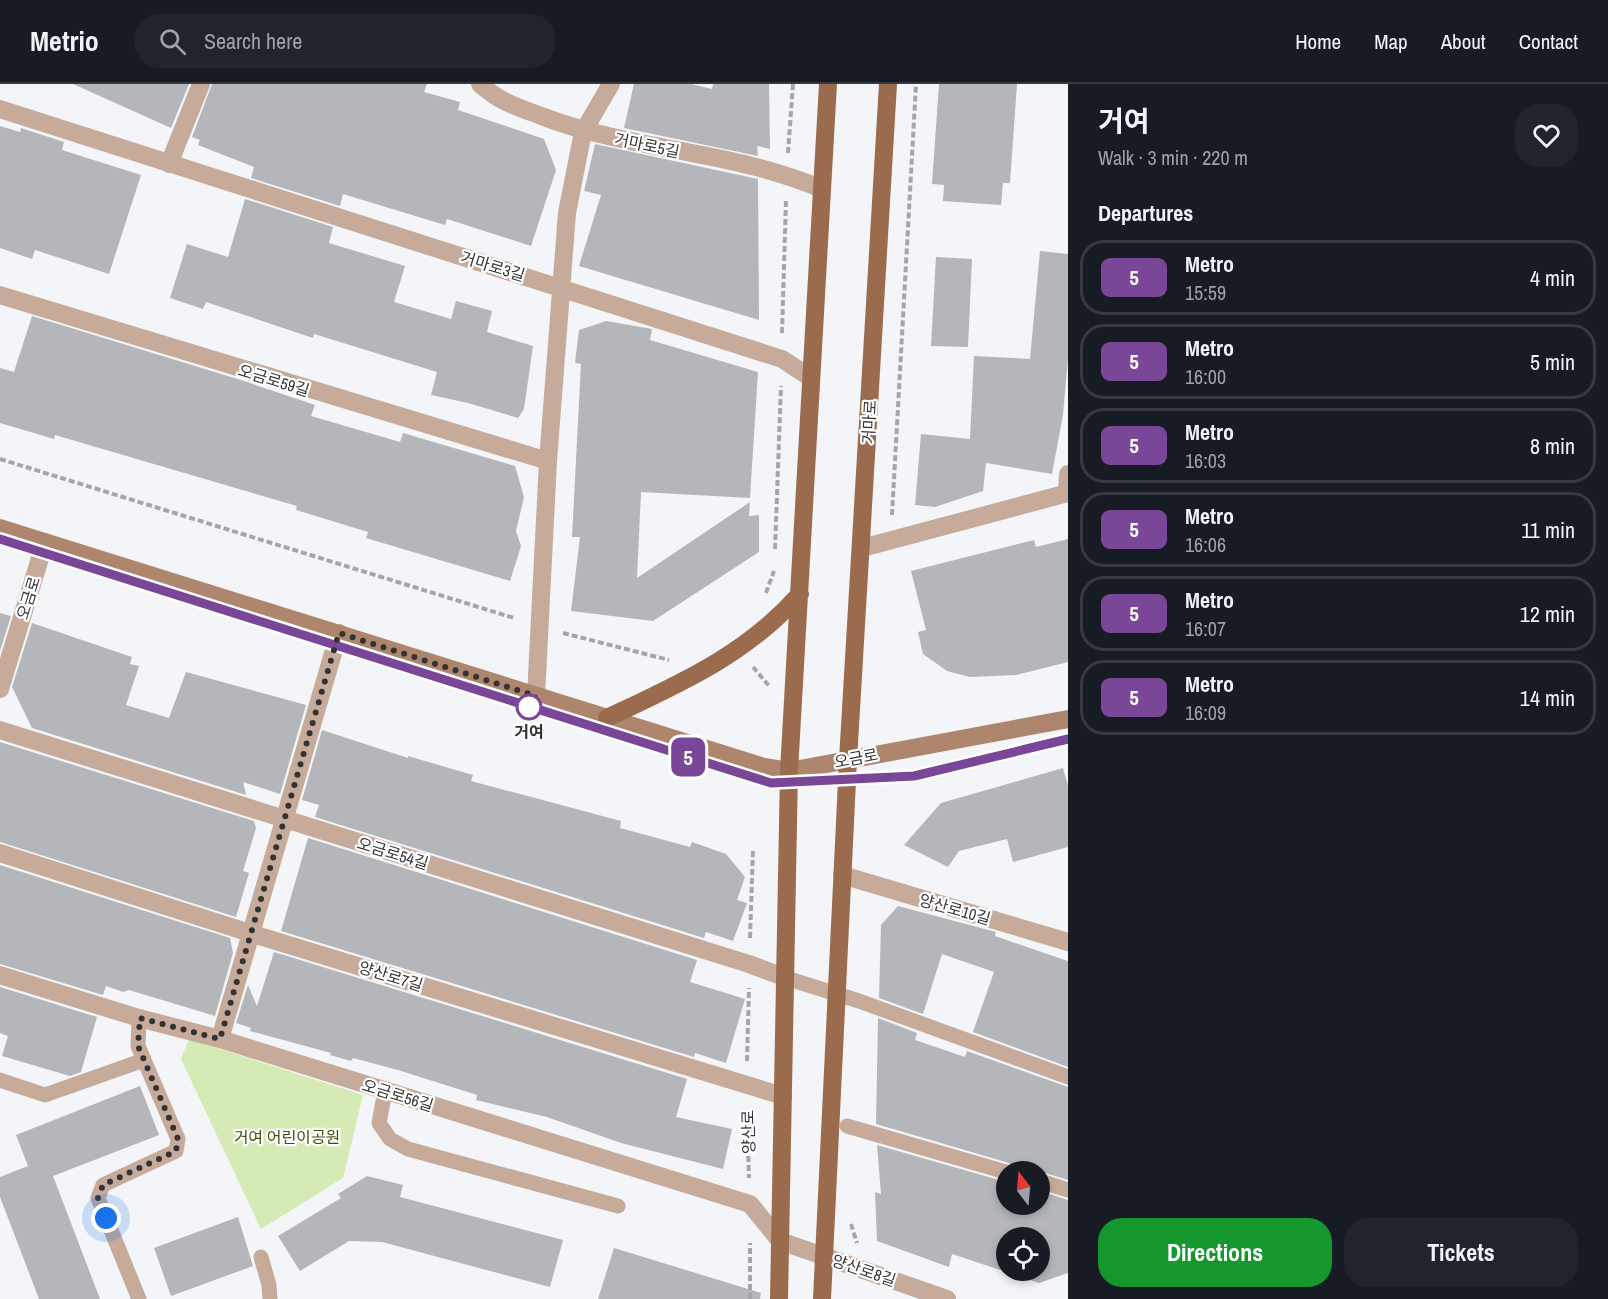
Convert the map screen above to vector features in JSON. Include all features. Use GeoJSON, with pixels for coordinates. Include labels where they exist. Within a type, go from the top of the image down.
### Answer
{"type":"FeatureCollection","features":[{"type":"Feature","properties":{"kind":"main road"},"geometry":{"type":"LineString","coordinates":[[789,771],[828,84]]}},
{"type":"Feature","properties":{"kind":"main road","name":"거마로"},"geometry":{"type":"LineString","coordinates":[[848,760],[888,84]]}},
{"type":"Feature","properties":{"kind":"main road","name":"오금로"},"geometry":{"type":"LineString","coordinates":[[0,528],[722,755],[789,771],[1068,719]]}},
{"type":"Feature","properties":{"kind":"main road"},"geometry":{"type":"LineString","coordinates":[[607,718],[699,675],[777,620],[800,594]]}},
{"type":"Feature","properties":{"kind":"main road"},"geometry":{"type":"LineString","coordinates":[[822,1299],[848,760]]}},
{"type":"Feature","properties":{"kind":"main road","name":"양산로"},"geometry":{"type":"LineString","coordinates":[[779,1299],[789,771]]}},
{"type":"Feature","properties":{"kind":"street"},"geometry":{"type":"LineString","coordinates":[[169,164],[201,84]]}},
{"type":"Feature","properties":{"kind":"street","name":"거마로5길"},"geometry":{"type":"LineString","coordinates":[[480,84],[496,99],[583,132],[787,174],[822,189]]}},
{"type":"Feature","properties":{"kind":"street"},"geometry":{"type":"LineString","coordinates":[[536,696],[548,461],[567,213],[583,132],[611,84]]}},
{"type":"Feature","properties":{"kind":"street","name":"거마로3길"},"geometry":{"type":"LineString","coordinates":[[0,109],[782,359],[811,378]]}},
{"type":"Feature","properties":{"kind":"street","name":"오금로59길"},"geometry":{"type":"LineString","coordinates":[[0,296],[548,461]]}},
{"type":"Feature","properties":{"kind":"street"},"geometry":{"type":"LineString","coordinates":[[862,548],[1067,493],[1068,474]]}},
{"type":"Feature","properties":{"kind":"street","name":"오금로"},"geometry":{"type":"LineString","coordinates":[[0,689],[45,542]]}},
{"type":"Feature","properties":{"kind":"street"},"geometry":{"type":"LineString","coordinates":[[220,1039],[253,934],[339,633]]}},
{"type":"Feature","properties":{"kind":"street","name":"오금로54길"},"geometry":{"type":"LineString","coordinates":[[0,730],[749,964],[786,978]]}},
{"type":"Feature","properties":{"kind":"street","name":"양산로7길"},"geometry":{"type":"LineString","coordinates":[[0,853],[253,934],[747,1083],[783,1096]]}},
{"type":"Feature","properties":{"kind":"street","name":"양산로10길"},"geometry":{"type":"LineString","coordinates":[[842,875],[1068,942]]}},
{"type":"Feature","properties":{"kind":"street","name":"오금로56길"},"geometry":{"type":"LineString","coordinates":[[0,975],[140,1018],[220,1039],[750,1204]]}},
{"type":"Feature","properties":{"kind":"street"},"geometry":{"type":"LineString","coordinates":[[750,1204],[780,1242]]}},
{"type":"Feature","properties":{"kind":"street","name":"양산로8길"},"geometry":{"type":"LineString","coordinates":[[780,1242],[947,1299]]}},
{"type":"Feature","properties":{"kind":"lane"},"geometry":{"type":"LineString","coordinates":[[786,978],[1068,1077]]}},
{"type":"Feature","properties":{"kind":"lane"},"geometry":{"type":"LineString","coordinates":[[139,1299],[98,1198],[103,1185],[176,1151],[178,1139],[138,1046],[140,1018]]}},
{"type":"Feature","properties":{"kind":"lane"},"geometry":{"type":"LineString","coordinates":[[0,1080],[45,1095],[144,1060]]}},
{"type":"Feature","properties":{"kind":"lane"},"geometry":{"type":"LineString","coordinates":[[385,1091],[379,1123],[390,1139],[408,1149],[618,1206]]}},
{"type":"Feature","properties":{"kind":"lane"},"geometry":{"type":"LineString","coordinates":[[847,1126],[996,1169]]}},
{"type":"Feature","properties":{"kind":"lane"},"geometry":{"type":"LineString","coordinates":[[1050,1184],[1068,1190]]}},
{"type":"Feature","properties":{"kind":"lane"},"geometry":{"type":"LineString","coordinates":[[261,1257],[269,1285],[270,1299]]}},
{"type":"Feature","properties":{"kind":"path","name":"거마로"},"geometry":{"type":"LineString","coordinates":[[891,540],[916,84]]}},
{"type":"Feature","properties":{"kind":"path"},"geometry":{"type":"LineString","coordinates":[[0,459],[514,618]]}},
{"type":"Feature","properties":{"kind":"path"},"geometry":{"type":"LineString","coordinates":[[562,633],[671,660]]}},
{"type":"Feature","properties":{"kind":"path"},"geometry":{"type":"LineString","coordinates":[[753,667],[770,687]]}},
{"type":"Feature","properties":{"kind":"path","name":"양산로"},"geometry":{"type":"LineString","coordinates":[[750,1299],[747,1083],[753,850]]}},
{"type":"Feature","properties":{"kind":"green space","name":"거여 어린이공원"},"geometry":{"type":"Polygon","coordinates":[[[189,1039],[363,1095],[343,1178],[261,1229],[181,1059],[189,1039]]]}},
{"type":"Feature","properties":{"kind":"building"},"geometry":{"type":"Polygon","coordinates":[[[73,84],[189,84],[171,128],[73,84]]]}},
{"type":"Feature","properties":{"kind":"building"},"geometry":{"type":"Polygon","coordinates":[[[212,84],[427,84],[424,92],[460,102],[458,110],[544,139],[556,170],[531,246],[447,219],[445,225],[343,194],[340,206],[251,178],[254,167],[198,145],[200,140],[192,137],[212,84]]]}},
{"type":"Feature","properties":{"kind":"building"},"geometry":{"type":"Polygon","coordinates":[[[634,84],[691,84],[712,89],[713,84],[769,84],[770,149],[757,146],[758,156],[624,128],[634,84]]]}},
{"type":"Feature","properties":{"kind":"building"},"geometry":{"type":"Polygon","coordinates":[[[939,84],[1017,84],[1010,183],[1003,183],[1001,205],[943,201],[944,185],[932,184],[939,84]]]}},
{"type":"Feature","properties":{"kind":"building"},"geometry":{"type":"Polygon","coordinates":[[[0,126],[20,132],[21,128],[64,142],[62,150],[141,175],[109,274],[35,250],[32,259],[0,248],[0,126]]]}},
{"type":"Feature","properties":{"kind":"building"},"geometry":{"type":"Polygon","coordinates":[[[595,144],[758,179],[759,320],[579,266],[601,195],[584,191],[595,144]]]}},
{"type":"Feature","properties":{"kind":"building"},"geometry":{"type":"Polygon","coordinates":[[[245,199],[333,227],[329,243],[405,266],[394,302],[451,319],[456,301],[492,311],[487,332],[533,346],[524,409],[518,418],[431,395],[437,372],[314,334],[313,338],[206,302],[203,309],[170,298],[187,244],[228,257],[245,199]]]}},
{"type":"Feature","properties":{"kind":"building"},"geometry":{"type":"Polygon","coordinates":[[[1040,251],[1068,254],[1068,358],[1063,415],[1052,474],[986,463],[983,491],[935,507],[915,505],[921,434],[970,439],[974,356],[1030,359],[1040,251]]]}},
{"type":"Feature","properties":{"kind":"building"},"geometry":{"type":"Polygon","coordinates":[[[936,257],[972,259],[968,347],[931,346],[936,257]]]}},
{"type":"Feature","properties":{"kind":"building"},"geometry":{"type":"Polygon","coordinates":[[[32,316],[315,405],[311,416],[400,442],[403,433],[515,466],[524,497],[516,531],[521,546],[510,581],[366,538],[368,532],[296,510],[297,506],[55,435],[54,439],[0,423],[0,368],[14,372],[32,316]]]}},
{"type":"Feature","properties":{"kind":"building"},"geometry":{"type":"Polygon","coordinates":[[[606,321],[652,329],[650,340],[758,372],[750,498],[641,492],[637,578],[750,502],[749,516],[759,515],[759,552],[653,621],[571,611],[580,537],[572,537],[581,364],[575,363],[579,330],[606,321]]]}},
{"type":"Feature","properties":{"kind":"building"},"geometry":{"type":"Polygon","coordinates":[[[1068,539],[1068,662],[1016,675],[970,677],[947,671],[923,654],[918,632],[926,630],[911,571],[1034,540],[1036,547],[1068,539]]]}},
{"type":"Feature","properties":{"kind":"building"},"geometry":{"type":"Polygon","coordinates":[[[0,613],[11,616],[0,651],[0,613]]]}},
{"type":"Feature","properties":{"kind":"building"},"geometry":{"type":"Polygon","coordinates":[[[32,623],[132,657],[130,664],[139,666],[126,705],[169,718],[186,672],[306,705],[280,794],[243,782],[246,795],[32,728],[12,687],[32,623]]]}},
{"type":"Feature","properties":{"kind":"building"},"geometry":{"type":"Polygon","coordinates":[[[322,730],[408,758],[408,756],[473,775],[471,781],[621,821],[620,828],[690,847],[692,842],[726,854],[745,877],[737,900],[747,903],[733,941],[706,932],[704,938],[315,817],[319,805],[302,800],[322,730]]]}},
{"type":"Feature","properties":{"kind":"building"},"geometry":{"type":"Polygon","coordinates":[[[0,742],[254,821],[256,828],[243,871],[249,873],[236,917],[0,842],[0,742]]]}},
{"type":"Feature","properties":{"kind":"building"},"geometry":{"type":"Polygon","coordinates":[[[1063,768],[1068,786],[1068,847],[1013,862],[1007,839],[959,851],[948,867],[904,845],[941,803],[1063,768]]]}},
{"type":"Feature","properties":{"kind":"building"},"geometry":{"type":"Polygon","coordinates":[[[308,838],[697,960],[690,982],[745,999],[726,1063],[695,1053],[694,1057],[281,931],[308,838]]]}},
{"type":"Feature","properties":{"kind":"building"},"geometry":{"type":"Polygon","coordinates":[[[0,865],[230,938],[233,953],[215,1016],[129,990],[123,992],[106,986],[103,995],[0,964],[0,865]]]}},
{"type":"Feature","properties":{"kind":"building"},"geometry":{"type":"Polygon","coordinates":[[[898,906],[996,932],[995,936],[1068,961],[1068,1067],[973,1032],[994,972],[942,954],[923,1014],[879,998],[881,925],[898,906]]]}},
{"type":"Feature","properties":{"kind":"building"},"geometry":{"type":"Polygon","coordinates":[[[274,952],[687,1079],[676,1117],[732,1129],[723,1169],[621,1143],[547,1117],[476,1100],[477,1095],[398,1070],[353,1058],[351,1061],[330,1055],[331,1053],[250,1031],[251,1028],[236,1023],[248,985],[257,1006],[274,952]]]}},
{"type":"Feature","properties":{"kind":"building"},"geometry":{"type":"Polygon","coordinates":[[[0,987],[97,1017],[81,1072],[70,1076],[2,1056],[8,1036],[0,1033],[0,987]]]}},
{"type":"Feature","properties":{"kind":"building"},"geometry":{"type":"Polygon","coordinates":[[[878,1018],[917,1033],[915,1040],[965,1057],[967,1051],[1068,1087],[1068,1180],[1050,1174],[1050,1161],[1002,1161],[876,1124],[878,1018]]]}},
{"type":"Feature","properties":{"kind":"building"},"geometry":{"type":"Polygon","coordinates":[[[140,1086],[159,1135],[53,1176],[100,1299],[39,1299],[0,1197],[0,1177],[28,1166],[16,1135],[140,1086]]]}},
{"type":"Feature","properties":{"kind":"building"},"geometry":{"type":"Polygon","coordinates":[[[877,1145],[996,1179],[996,1215],[1050,1215],[1050,1194],[1068,1200],[1068,1273],[1050,1279],[1050,1227],[996,1227],[996,1269],[952,1254],[949,1267],[877,1241],[875,1192],[881,1194],[877,1145]]]}},
{"type":"Feature","properties":{"kind":"building"},"geometry":{"type":"Polygon","coordinates":[[[367,1176],[403,1185],[400,1197],[563,1240],[550,1287],[382,1242],[349,1241],[300,1271],[278,1236],[341,1198],[338,1194],[367,1176]]]}},
{"type":"Feature","properties":{"kind":"building"},"geometry":{"type":"Polygon","coordinates":[[[238,1217],[253,1266],[171,1296],[154,1248],[238,1217]]]}},
{"type":"Feature","properties":{"kind":"building"},"geometry":{"type":"Polygon","coordinates":[[[614,1248],[761,1293],[760,1299],[598,1299],[614,1248]]]}},
{"type":"Feature","properties":{"kind":"metro line","name":"5"},"geometry":{"type":"LineString","coordinates":[[0,539],[771,783],[914,776],[1068,739]]}},
{"type":"Feature","properties":{"kind":"place","name":"거여"},"geometry":{"type":"Point","coordinates":[529,707]}},
{"type":"Feature","properties":{"kind":"route"},"geometry":{"type":"LineString","coordinates":[[106,1218],[98,1198],[103,1185],[176,1151],[178,1139],[138,1046],[140,1018],[220,1039],[253,934],[339,633],[536,696],[529,707]]}}]}
